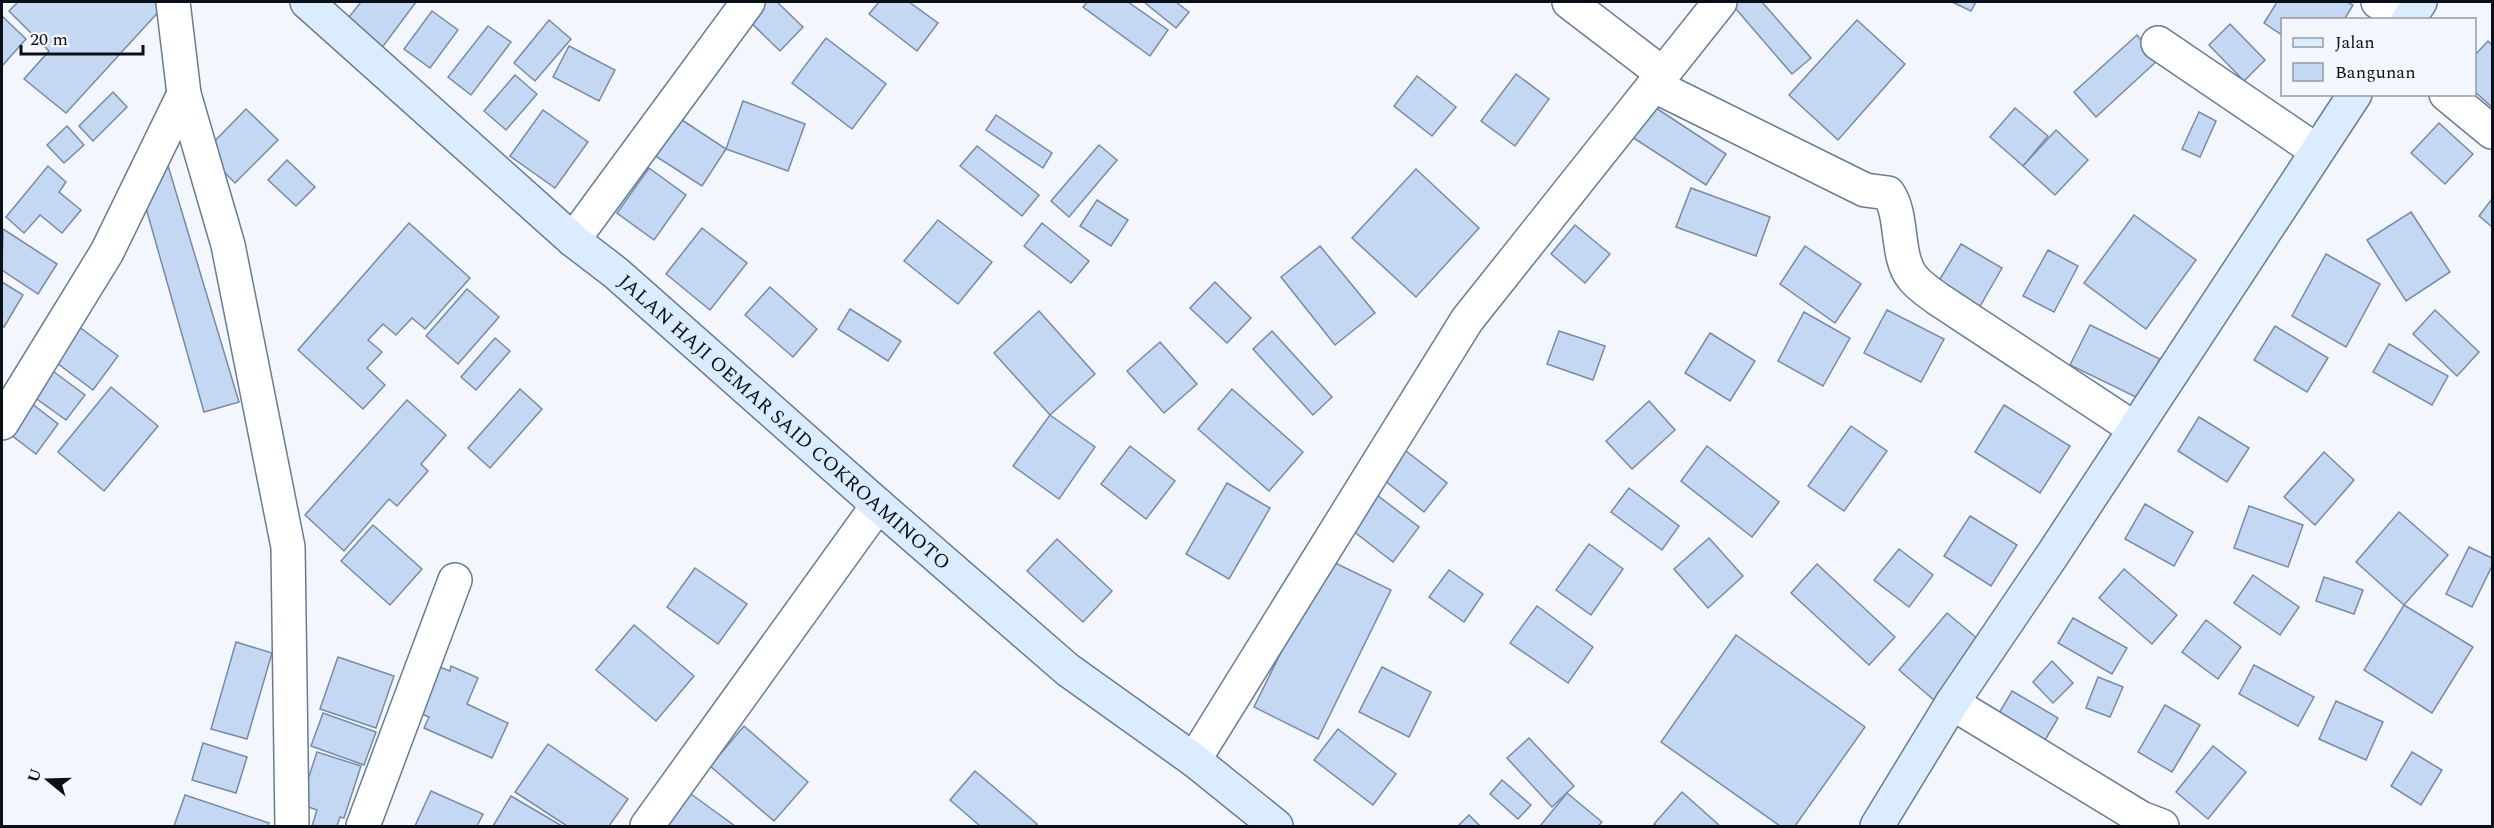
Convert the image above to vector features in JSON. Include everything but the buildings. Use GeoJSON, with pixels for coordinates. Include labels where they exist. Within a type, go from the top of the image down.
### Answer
{"type":"FeatureCollection","features":[{"type":"Feature","properties":{"kind":"main road","name":"JALAN HAJI OEMAR SAID COKROAMINOTO"},"geometry":{"type":"LineString","coordinates":[[307,2],[573,240],[616,273],[878,506],[1068,670],[1194,760],[1276,826]]}},
{"type":"Feature","properties":{"kind":"main road"},"geometry":{"type":"LineString","coordinates":[[2408,18],[2420,2]]}},
{"type":"Feature","properties":{"kind":"main road"},"geometry":{"type":"LineString","coordinates":[[1877,826],[1952,703],[2354,96]]}},
{"type":"Feature","properties":{"kind":"street"},"geometry":{"type":"LineString","coordinates":[[172,2],[184,94],[228,245],[288,547],[292,826]]}},
{"type":"Feature","properties":{"kind":"street"},"geometry":{"type":"LineString","coordinates":[[573,240],[748,2]]}},
{"type":"Feature","properties":{"kind":"street"},"geometry":{"type":"LineString","coordinates":[[1569,2],[1659,80],[1865,190],[1888,193],[1892,199],[1900,238],[1912,278],[1938,300],[2135,429]]}},
{"type":"Feature","properties":{"kind":"street"},"geometry":{"type":"LineString","coordinates":[[1194,760],[1467,320],[1720,2]]}},
{"type":"Feature","properties":{"kind":"street"},"geometry":{"type":"LineString","coordinates":[[2378,2],[2404,18]]}},
{"type":"Feature","properties":{"kind":"street"},"geometry":{"type":"LineString","coordinates":[[2158,43],[2317,151]]}},
{"type":"Feature","properties":{"kind":"street"},"geometry":{"type":"LineString","coordinates":[[2,423],[106,252],[184,94]]}},
{"type":"Feature","properties":{"kind":"street"},"geometry":{"type":"LineString","coordinates":[[2448,96],[2493,132]]}},
{"type":"Feature","properties":{"kind":"street"},"geometry":{"type":"LineString","coordinates":[[647,826],[878,506]]}},
{"type":"Feature","properties":{"kind":"street"},"geometry":{"type":"LineString","coordinates":[[363,826],[455,580]]}},
{"type":"Feature","properties":{"kind":"street"},"geometry":{"type":"LineString","coordinates":[[1952,703],[2141,818],[2162,826]]}}]}
